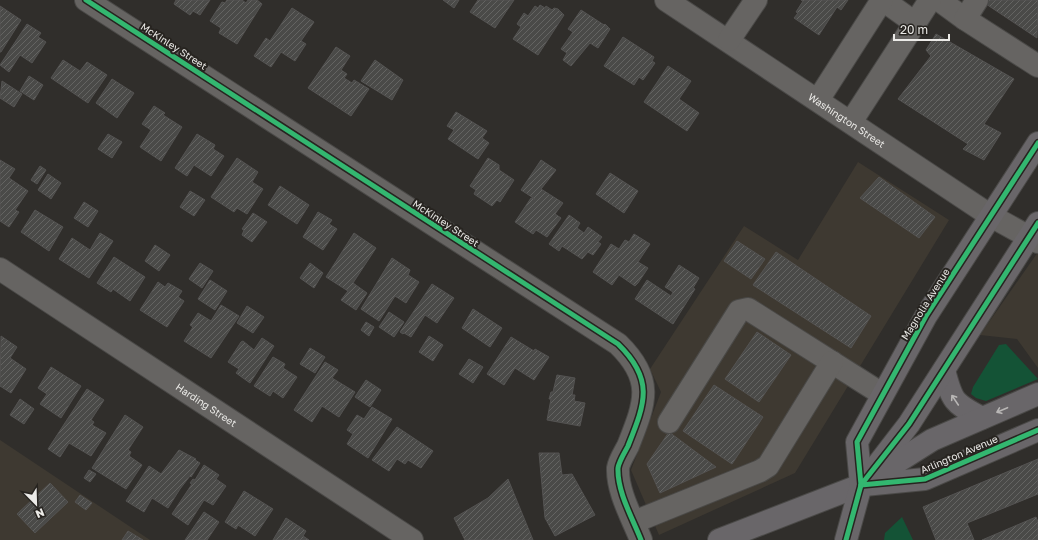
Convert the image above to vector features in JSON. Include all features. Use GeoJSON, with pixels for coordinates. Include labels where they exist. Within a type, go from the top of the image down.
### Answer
{"type":"FeatureCollection","features":[{"type":"Feature","properties":{"kind":"main road","name":"Magnolia Avenue"},"geometry":{"type":"LineString","coordinates":[[846,540],[861,485],[857,442],[926,316],[1038,143]]}},
{"type":"Feature","properties":{"kind":"main road","name":"Magnolia Avenue"},"geometry":{"type":"LineString","coordinates":[[861,485],[910,424],[944,370],[1035,234]]}},
{"type":"Feature","properties":{"kind":"main road"},"geometry":{"type":"LineString","coordinates":[[944,370],[950,393],[958,406],[982,418]]}},
{"type":"Feature","properties":{"kind":"main road","name":"Arlington Avenue"},"geometry":{"type":"LineString","coordinates":[[719,540],[861,485],[932,440],[1038,394]]}},
{"type":"Feature","properties":{"kind":"main road","name":"Arlington Avenue"},"geometry":{"type":"LineString","coordinates":[[861,485],[925,479],[1038,430]]}},
{"type":"Feature","properties":{"kind":"street","name":"McKinley Street"},"geometry":{"type":"LineString","coordinates":[[86,0],[623,349],[632,358],[643,381],[644,403],[637,424],[618,467],[620,487],[638,531]]}},
{"type":"Feature","properties":{"kind":"street","name":"Washington Street"},"geometry":{"type":"LineString","coordinates":[[666,0],[729,40],[991,216],[1035,234]]}},
{"type":"Feature","properties":{"kind":"street"},"geometry":{"type":"LineString","coordinates":[[729,40],[756,0]]}},
{"type":"Feature","properties":{"kind":"street"},"geometry":{"type":"LineString","coordinates":[[818,100],[882,0],[915,23]]}},
{"type":"Feature","properties":{"kind":"street"},"geometry":{"type":"LineString","coordinates":[[851,122],[930,0]]}},
{"type":"Feature","properties":{"kind":"street"},"geometry":{"type":"LineString","coordinates":[[939,0],[965,19],[1037,64]]}},
{"type":"Feature","properties":{"kind":"street"},"geometry":{"type":"LineString","coordinates":[[965,19],[976,0]]}},
{"type":"Feature","properties":{"kind":"street","name":"Harding Street"},"geometry":{"type":"LineString","coordinates":[[0,270],[412,540]]}},
{"type":"Feature","properties":{"kind":"street"},"geometry":{"type":"LineString","coordinates":[[669,422],[739,311],[748,309],[882,394]]}},
{"type":"Feature","properties":{"kind":"street"},"geometry":{"type":"LineString","coordinates":[[638,531],[768,466],[832,362]]}},
{"type":"Feature","properties":{"kind":"shaded area"},"geometry":{"type":"Polygon","coordinates":[[[858,162],[949,220],[795,473],[659,535],[631,470],[661,392],[650,369],[744,226],[798,260],[858,162]]]}},
{"type":"Feature","properties":{"kind":"shaded area"},"geometry":{"type":"Polygon","coordinates":[[[1038,252],[1038,368],[1017,339],[980,335],[1038,252]]]}},
{"type":"Feature","properties":{"kind":"shaded area"},"geometry":{"type":"Polygon","coordinates":[[[0,440],[150,540],[0,540],[0,440]]]}},
{"type":"Feature","properties":{"kind":"green space"},"geometry":{"type":"Polygon","coordinates":[[[1006,344],[1038,379],[986,401],[976,398],[971,394],[973,387],[999,345],[1006,344]]]}},
{"type":"Feature","properties":{"kind":"green space"},"geometry":{"type":"Polygon","coordinates":[[[902,517],[913,540],[884,540],[885,533],[902,517]]]}},
{"type":"Feature","properties":{"kind":"building"},"geometry":{"type":"Polygon","coordinates":[[[176,0],[210,0],[200,15],[193,11],[190,15],[174,4],[176,0]]]}},
{"type":"Feature","properties":{"kind":"building"},"geometry":{"type":"Polygon","coordinates":[[[227,0],[242,0],[246,3],[248,0],[257,0],[262,4],[237,44],[219,33],[221,28],[210,21],[222,2],[225,3],[227,0]]]}},
{"type":"Feature","properties":{"kind":"building"},"geometry":{"type":"Polygon","coordinates":[[[443,0],[459,0],[454,8],[443,0]]]}},
{"type":"Feature","properties":{"kind":"building"},"geometry":{"type":"Polygon","coordinates":[[[478,0],[514,0],[495,28],[470,12],[478,0]]]}},
{"type":"Feature","properties":{"kind":"building"},"geometry":{"type":"Polygon","coordinates":[[[801,0],[848,0],[841,10],[837,7],[819,35],[794,18],[803,1],[801,0]]]}},
{"type":"Feature","properties":{"kind":"building"},"geometry":{"type":"Polygon","coordinates":[[[989,0],[1038,0],[1037,38],[986,4],[989,0]]]}},
{"type":"Feature","properties":{"kind":"building"},"geometry":{"type":"Polygon","coordinates":[[[540,5],[545,8],[546,6],[552,10],[554,8],[558,9],[564,15],[538,55],[513,39],[521,27],[517,24],[524,13],[528,16],[535,6],[538,8],[540,5]]]}},
{"type":"Feature","properties":{"kind":"building"},"geometry":{"type":"Polygon","coordinates":[[[0,6],[21,20],[1,52],[0,52],[0,6]]]}},
{"type":"Feature","properties":{"kind":"building"},"geometry":{"type":"Polygon","coordinates":[[[292,8],[314,22],[301,41],[306,44],[295,61],[281,52],[271,67],[254,56],[266,38],[270,41],[292,8]]]}},
{"type":"Feature","properties":{"kind":"building"},"geometry":{"type":"Polygon","coordinates":[[[581,10],[604,25],[605,24],[610,29],[598,48],[590,43],[571,66],[563,60],[567,53],[561,49],[573,32],[568,29],[581,10]]]}},
{"type":"Feature","properties":{"kind":"building"},"geometry":{"type":"Polygon","coordinates":[[[27,24],[41,33],[38,37],[46,42],[32,63],[20,55],[9,72],[0,65],[27,24]]]}},
{"type":"Feature","properties":{"kind":"building"},"geometry":{"type":"Polygon","coordinates":[[[936,34],[1014,79],[984,124],[1001,133],[984,160],[963,149],[968,144],[898,99],[931,56],[926,50],[936,34]]]}},
{"type":"Feature","properties":{"kind":"building"},"geometry":{"type":"Polygon","coordinates":[[[623,37],[654,57],[652,61],[655,63],[643,80],[639,77],[634,85],[604,66],[623,37]]]}},
{"type":"Feature","properties":{"kind":"building"},"geometry":{"type":"Polygon","coordinates":[[[336,47],[350,56],[341,70],[347,74],[344,78],[352,83],[354,80],[369,89],[351,116],[308,88],[336,47]]]}},
{"type":"Feature","properties":{"kind":"building"},"geometry":{"type":"Polygon","coordinates":[[[63,60],[80,71],[87,62],[107,75],[88,103],[51,78],[63,60]]]}},
{"type":"Feature","properties":{"kind":"building"},"geometry":{"type":"Polygon","coordinates":[[[375,60],[403,80],[392,100],[361,81],[375,60]]]}},
{"type":"Feature","properties":{"kind":"building"},"geometry":{"type":"Polygon","coordinates":[[[668,66],[691,81],[679,99],[699,113],[687,131],[644,102],[668,66]]]}},
{"type":"Feature","properties":{"kind":"building"},"geometry":{"type":"Polygon","coordinates":[[[29,76],[43,85],[34,100],[20,91],[29,76]]]}},
{"type":"Feature","properties":{"kind":"building"},"geometry":{"type":"Polygon","coordinates":[[[112,79],[134,93],[117,118],[96,103],[112,79]]]}},
{"type":"Feature","properties":{"kind":"building"},"geometry":{"type":"Polygon","coordinates":[[[2,81],[22,94],[14,107],[0,98],[2,81]]]}},
{"type":"Feature","properties":{"kind":"building"},"geometry":{"type":"Polygon","coordinates":[[[154,106],[165,113],[163,115],[182,127],[161,161],[140,147],[151,130],[142,124],[154,106]]]}},
{"type":"Feature","properties":{"kind":"building"},"geometry":{"type":"Polygon","coordinates":[[[456,112],[487,131],[482,138],[489,143],[478,159],[448,139],[454,130],[447,126],[456,112]]]}},
{"type":"Feature","properties":{"kind":"building"},"geometry":{"type":"Polygon","coordinates":[[[108,134],[122,142],[112,158],[98,149],[108,134]]]}},
{"type":"Feature","properties":{"kind":"building"},"geometry":{"type":"Polygon","coordinates":[[[197,134],[215,145],[213,149],[224,156],[211,176],[194,165],[187,176],[175,168],[197,134]]]}},
{"type":"Feature","properties":{"kind":"building"},"geometry":{"type":"Polygon","coordinates":[[[237,158],[258,172],[252,182],[263,189],[247,214],[237,208],[234,212],[211,197],[237,158]]]}},
{"type":"Feature","properties":{"kind":"building"},"geometry":{"type":"Polygon","coordinates":[[[488,158],[499,165],[499,170],[514,180],[500,202],[497,200],[492,206],[474,194],[476,190],[470,186],[488,158]]]}},
{"type":"Feature","properties":{"kind":"building"},"geometry":{"type":"Polygon","coordinates":[[[0,160],[15,169],[9,178],[28,191],[15,210],[19,212],[9,227],[0,221],[0,160]]]}},
{"type":"Feature","properties":{"kind":"building"},"geometry":{"type":"Polygon","coordinates":[[[541,160],[556,170],[541,189],[563,203],[555,214],[561,218],[547,237],[536,230],[533,234],[515,222],[531,198],[535,199],[521,190],[541,160]]]}},
{"type":"Feature","properties":{"kind":"building"},"geometry":{"type":"Polygon","coordinates":[[[40,166],[46,170],[37,184],[31,180],[40,166]]]}},
{"type":"Feature","properties":{"kind":"building"},"geometry":{"type":"Polygon","coordinates":[[[610,173],[638,191],[624,213],[596,194],[610,173]]]}},
{"type":"Feature","properties":{"kind":"building"},"geometry":{"type":"Polygon","coordinates":[[[48,174],[61,183],[51,199],[38,190],[48,174]]]}},
{"type":"Feature","properties":{"kind":"building"},"geometry":{"type":"Polygon","coordinates":[[[879,177],[935,217],[919,238],[860,198],[879,177]]]}},
{"type":"Feature","properties":{"kind":"building"},"geometry":{"type":"Polygon","coordinates":[[[280,186],[309,205],[297,224],[268,205],[280,186]]]}},
{"type":"Feature","properties":{"kind":"building"},"geometry":{"type":"Polygon","coordinates":[[[190,191],[205,200],[194,216],[180,207],[190,191]]]}},
{"type":"Feature","properties":{"kind":"building"},"geometry":{"type":"Polygon","coordinates":[[[84,202],[98,211],[88,227],[74,218],[84,202]]]}},
{"type":"Feature","properties":{"kind":"building"},"geometry":{"type":"Polygon","coordinates":[[[35,210],[63,227],[49,251],[21,232],[35,210]]]}},
{"type":"Feature","properties":{"kind":"building"},"geometry":{"type":"Polygon","coordinates":[[[318,212],[332,220],[329,224],[337,229],[323,250],[303,237],[318,212]]]}},
{"type":"Feature","properties":{"kind":"building"},"geometry":{"type":"Polygon","coordinates":[[[253,213],[267,222],[252,242],[242,235],[244,230],[242,229],[253,213]]]}},
{"type":"Feature","properties":{"kind":"building"},"geometry":{"type":"Polygon","coordinates":[[[569,215],[580,223],[577,228],[584,233],[588,227],[602,237],[598,242],[601,244],[593,255],[588,252],[582,259],[562,246],[559,251],[549,244],[569,215]]]}},
{"type":"Feature","properties":{"kind":"building"},"geometry":{"type":"Polygon","coordinates":[[[100,233],[113,241],[89,278],[59,259],[72,238],[90,250],[100,233]]]}},
{"type":"Feature","properties":{"kind":"building"},"geometry":{"type":"Polygon","coordinates":[[[354,233],[376,248],[353,283],[367,293],[356,310],[341,300],[348,291],[326,277],[354,233]]]}},
{"type":"Feature","properties":{"kind":"building"},"geometry":{"type":"Polygon","coordinates":[[[634,234],[650,244],[638,262],[648,268],[635,286],[619,275],[612,285],[593,272],[611,244],[619,249],[625,240],[629,242],[634,234]]]}},
{"type":"Feature","properties":{"kind":"building"},"geometry":{"type":"Polygon","coordinates":[[[737,241],[765,259],[751,279],[724,261],[737,241]]]}},
{"type":"Feature","properties":{"kind":"building"},"geometry":{"type":"Polygon","coordinates":[[[155,245],[170,255],[159,271],[145,261],[155,245]]]}},
{"type":"Feature","properties":{"kind":"building"},"geometry":{"type":"Polygon","coordinates":[[[776,252],[871,316],[851,348],[753,285],[776,252]]]}},
{"type":"Feature","properties":{"kind":"building"},"geometry":{"type":"Polygon","coordinates":[[[114,257],[145,277],[130,301],[113,289],[111,292],[97,283],[114,257]]]}},
{"type":"Feature","properties":{"kind":"building"},"geometry":{"type":"Polygon","coordinates":[[[392,258],[410,270],[408,275],[419,282],[406,303],[395,296],[379,321],[361,309],[392,258]]]}},
{"type":"Feature","properties":{"kind":"building"},"geometry":{"type":"Polygon","coordinates":[[[200,263],[213,271],[202,288],[189,279],[200,263]]]}},
{"type":"Feature","properties":{"kind":"building"},"geometry":{"type":"Polygon","coordinates":[[[310,263],[323,273],[314,288],[300,278],[310,263]]]}},
{"type":"Feature","properties":{"kind":"building"},"geometry":{"type":"Polygon","coordinates":[[[679,265],[699,278],[693,288],[695,289],[673,324],[635,299],[647,280],[671,296],[673,292],[665,287],[679,265]]]}},
{"type":"Feature","properties":{"kind":"building"},"geometry":{"type":"Polygon","coordinates":[[[210,280],[227,291],[215,310],[198,299],[210,280]]]}},
{"type":"Feature","properties":{"kind":"building"},"geometry":{"type":"Polygon","coordinates":[[[158,282],[165,287],[168,283],[182,291],[178,297],[184,301],[167,327],[140,310],[158,282]]]}},
{"type":"Feature","properties":{"kind":"building"},"geometry":{"type":"Polygon","coordinates":[[[432,284],[454,298],[437,323],[425,315],[411,337],[404,333],[403,334],[400,332],[432,284]]]}},
{"type":"Feature","properties":{"kind":"building"},"geometry":{"type":"Polygon","coordinates":[[[221,305],[239,316],[211,358],[184,341],[193,327],[190,325],[198,313],[211,321],[221,305]]]}},
{"type":"Feature","properties":{"kind":"building"},"geometry":{"type":"Polygon","coordinates":[[[247,306],[264,317],[253,333],[237,323],[247,306]]]}},
{"type":"Feature","properties":{"kind":"building"},"geometry":{"type":"Polygon","coordinates":[[[473,309],[502,328],[490,347],[462,328],[473,309]]]}},
{"type":"Feature","properties":{"kind":"building"},"geometry":{"type":"Polygon","coordinates":[[[389,312],[404,322],[394,337],[379,327],[389,312]]]}},
{"type":"Feature","properties":{"kind":"building"},"geometry":{"type":"Polygon","coordinates":[[[366,322],[374,327],[369,336],[361,330],[366,322]]]}},
{"type":"Feature","properties":{"kind":"building"},"geometry":{"type":"Polygon","coordinates":[[[757,332],[791,355],[759,402],[725,379],[757,332]]]}},
{"type":"Feature","properties":{"kind":"building"},"geometry":{"type":"Polygon","coordinates":[[[1,336],[17,347],[10,358],[26,369],[11,393],[0,386],[1,336]]]}},
{"type":"Feature","properties":{"kind":"building"},"geometry":{"type":"Polygon","coordinates":[[[429,336],[443,345],[433,361],[419,352],[429,336]]]}},
{"type":"Feature","properties":{"kind":"building"},"geometry":{"type":"Polygon","coordinates":[[[511,337],[534,351],[535,349],[549,357],[534,380],[515,368],[504,385],[487,374],[511,337]]]}},
{"type":"Feature","properties":{"kind":"building"},"geometry":{"type":"Polygon","coordinates":[[[262,338],[274,346],[250,383],[236,373],[239,369],[228,362],[241,342],[243,341],[254,350],[262,338]]]}},
{"type":"Feature","properties":{"kind":"building"},"geometry":{"type":"Polygon","coordinates":[[[310,348],[325,357],[315,373],[300,364],[310,348]]]}},
{"type":"Feature","properties":{"kind":"building"},"geometry":{"type":"Polygon","coordinates":[[[273,357],[285,364],[283,368],[297,377],[283,398],[273,391],[270,396],[254,386],[273,357]]]}},
{"type":"Feature","properties":{"kind":"building"},"geometry":{"type":"Polygon","coordinates":[[[469,359],[483,367],[473,383],[459,374],[469,359]]]}},
{"type":"Feature","properties":{"kind":"building"},"geometry":{"type":"Polygon","coordinates":[[[325,362],[338,370],[332,378],[355,392],[339,417],[322,406],[312,422],[294,410],[325,362]]]}},
{"type":"Feature","properties":{"kind":"building"},"geometry":{"type":"Polygon","coordinates":[[[51,367],[81,386],[61,418],[40,404],[47,394],[38,388],[51,367]]]}},
{"type":"Feature","properties":{"kind":"building"},"geometry":{"type":"Polygon","coordinates":[[[557,375],[575,378],[572,395],[575,395],[574,401],[585,403],[580,426],[547,420],[551,399],[549,399],[551,392],[553,392],[557,375]]]}},
{"type":"Feature","properties":{"kind":"building"},"geometry":{"type":"Polygon","coordinates":[[[366,380],[381,390],[370,407],[355,397],[366,380]]]}},
{"type":"Feature","properties":{"kind":"building"},"geometry":{"type":"Polygon","coordinates":[[[714,385],[763,417],[732,464],[683,431],[714,385]]]}},
{"type":"Feature","properties":{"kind":"building"},"geometry":{"type":"Polygon","coordinates":[[[87,389],[104,400],[91,420],[94,422],[92,425],[106,433],[91,456],[69,443],[60,457],[48,449],[87,389]]]}},
{"type":"Feature","properties":{"kind":"building"},"geometry":{"type":"Polygon","coordinates":[[[20,399],[34,409],[24,424],[10,415],[20,399]]]}},
{"type":"Feature","properties":{"kind":"building"},"geometry":{"type":"Polygon","coordinates":[[[372,407],[392,419],[368,458],[347,444],[353,434],[347,430],[357,415],[364,419],[372,407]]]}},
{"type":"Feature","properties":{"kind":"building"},"geometry":{"type":"Polygon","coordinates":[[[125,415],[143,427],[128,450],[131,452],[129,456],[142,465],[126,489],[92,468],[125,415]]]}},
{"type":"Feature","properties":{"kind":"building"},"geometry":{"type":"Polygon","coordinates":[[[397,427],[433,451],[421,468],[408,460],[405,464],[397,459],[389,471],[372,460],[397,427]]]}},
{"type":"Feature","properties":{"kind":"building"},"geometry":{"type":"Polygon","coordinates":[[[669,432],[716,467],[660,493],[647,464],[669,432]]]}},
{"type":"Feature","properties":{"kind":"building"},"geometry":{"type":"Polygon","coordinates":[[[179,450],[196,459],[195,460],[200,463],[191,477],[190,476],[180,489],[168,508],[152,498],[144,512],[126,501],[149,466],[161,474],[179,450]]]}},
{"type":"Feature","properties":{"kind":"building"},"geometry":{"type":"Polygon","coordinates":[[[539,453],[559,453],[562,475],[572,474],[595,515],[555,536],[545,518],[539,453]]]}},
{"type":"Feature","properties":{"kind":"building"},"geometry":{"type":"Polygon","coordinates":[[[1038,459],[1038,494],[967,523],[974,540],[936,540],[923,507],[1038,459]]]}},
{"type":"Feature","properties":{"kind":"building"},"geometry":{"type":"Polygon","coordinates":[[[204,465],[219,475],[216,479],[226,486],[213,505],[204,500],[188,525],[172,514],[192,484],[190,483],[193,479],[195,480],[204,465]]]}},
{"type":"Feature","properties":{"kind":"building"},"geometry":{"type":"Polygon","coordinates":[[[89,470],[96,474],[90,482],[84,478],[89,470]]]}},
{"type":"Feature","properties":{"kind":"building"},"geometry":{"type":"Polygon","coordinates":[[[508,479],[533,540],[465,540],[454,518],[488,498],[508,479]]]}},
{"type":"Feature","properties":{"kind":"building"},"geometry":{"type":"Polygon","coordinates":[[[50,483],[68,502],[35,533],[17,514],[50,483]]]}},
{"type":"Feature","properties":{"kind":"building"},"geometry":{"type":"Polygon","coordinates":[[[244,491],[273,509],[255,536],[238,525],[236,529],[225,522],[244,491]]]}},
{"type":"Feature","properties":{"kind":"building"},"geometry":{"type":"Polygon","coordinates":[[[80,495],[92,503],[86,510],[75,502],[80,495]]]}},
{"type":"Feature","properties":{"kind":"building"},"geometry":{"type":"Polygon","coordinates":[[[204,512],[219,522],[207,540],[185,540],[204,512]]]}},
{"type":"Feature","properties":{"kind":"building"},"geometry":{"type":"Polygon","coordinates":[[[1036,517],[1038,522],[1038,540],[982,540],[1036,517]]]}},
{"type":"Feature","properties":{"kind":"building"},"geometry":{"type":"Polygon","coordinates":[[[286,518],[306,531],[303,536],[309,540],[273,540],[286,518]]]}},
{"type":"Feature","properties":{"kind":"building"},"geometry":{"type":"Polygon","coordinates":[[[128,531],[143,540],[122,540],[128,531]]]}},
{"type":"Feature","properties":{"kind":"cycle path"},"geometry":{"type":"LineString","coordinates":[[86,0],[618,344],[630,357],[638,369],[642,381],[643,392],[639,417],[618,468],[618,477],[623,496],[641,540]]}},
{"type":"Feature","properties":{"kind":"cycle path"},"geometry":{"type":"LineString","coordinates":[[846,540],[861,485],[857,442],[926,316],[1038,143]]}},
{"type":"Feature","properties":{"kind":"cycle path"},"geometry":{"type":"LineString","coordinates":[[861,485],[909,424],[1038,223]]}},
{"type":"Feature","properties":{"kind":"cycle path"},"geometry":{"type":"LineString","coordinates":[[861,485],[925,479],[1038,430]]}}]}
